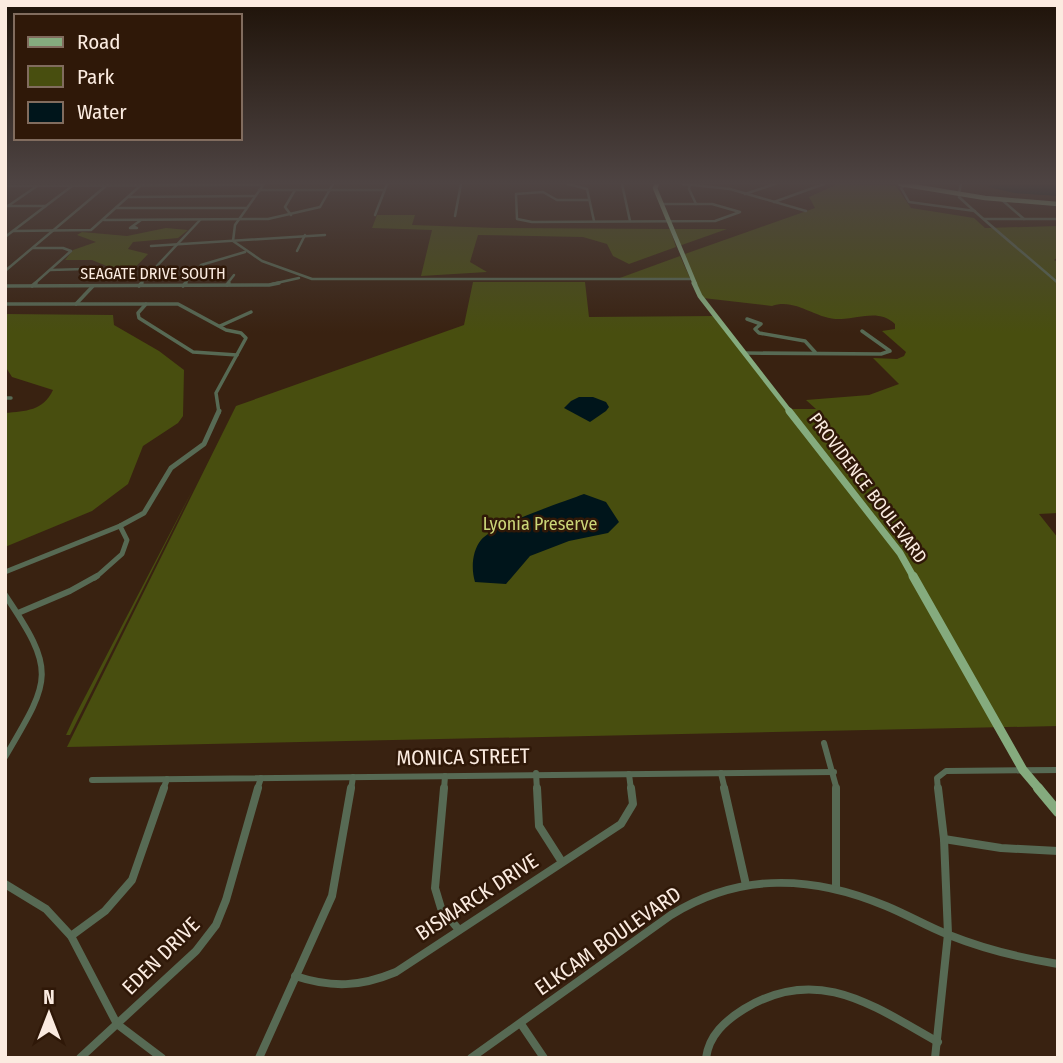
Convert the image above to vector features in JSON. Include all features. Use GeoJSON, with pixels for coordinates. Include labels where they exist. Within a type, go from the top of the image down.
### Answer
{"type":"FeatureCollection","features":[{"type":"Feature","properties":{"kind":"main road","name":"PROVIDENCE BOULEVARD"},"geometry":{"type":"LineString","coordinates":[[674,234],[700,296],[901,553],[1024,770],[1058,812]]}},
{"type":"Feature","properties":{"kind":"street"},"geometry":{"type":"LineString","coordinates":[[5,271],[49,234]]}},
{"type":"Feature","properties":{"kind":"street"},"geometry":{"type":"LineString","coordinates":[[139,285],[188,234]]}},
{"type":"Feature","properties":{"kind":"street"},"geometry":{"type":"LineString","coordinates":[[232,234],[233,241],[246,252],[299,278],[322,281],[692,279]]}},
{"type":"Feature","properties":{"kind":"street"},"geometry":{"type":"LineString","coordinates":[[1001,234],[1058,283]]}},
{"type":"Feature","properties":{"kind":"street"},"geometry":{"type":"LineString","coordinates":[[298,251],[305,235]]}},
{"type":"Feature","properties":{"kind":"street"},"geometry":{"type":"LineString","coordinates":[[151,246],[175,247],[325,235]]}},
{"type":"Feature","properties":{"kind":"street"},"geometry":{"type":"LineString","coordinates":[[32,286],[71,251],[63,248],[33,248]]}},
{"type":"Feature","properties":{"kind":"street"},"geometry":{"type":"LineString","coordinates":[[183,286],[204,263],[246,252]]}},
{"type":"Feature","properties":{"kind":"street"},"geometry":{"type":"LineString","coordinates":[[50,270],[83,270]]}},
{"type":"Feature","properties":{"kind":"street"},"geometry":{"type":"LineString","coordinates":[[227,285],[234,275]]}},
{"type":"Feature","properties":{"kind":"street","name":"SEAGATE DRIVE SOUTH"},"geometry":{"type":"LineString","coordinates":[[5,286],[269,285],[299,278]]}},
{"type":"Feature","properties":{"kind":"street"},"geometry":{"type":"LineString","coordinates":[[76,304],[93,286]]}},
{"type":"Feature","properties":{"kind":"street"},"geometry":{"type":"LineString","coordinates":[[5,304],[182,305],[245,337],[216,393],[219,412],[204,444],[171,468],[144,513],[120,526],[5,572]]}},
{"type":"Feature","properties":{"kind":"street"},"geometry":{"type":"LineString","coordinates":[[146,304],[138,313],[139,318],[190,351],[237,355]]}},
{"type":"Feature","properties":{"kind":"street"},"geometry":{"type":"LineString","coordinates":[[219,326],[251,312]]}},
{"type":"Feature","properties":{"kind":"street"},"geometry":{"type":"LineString","coordinates":[[747,319],[761,324],[755,329],[759,333],[805,341],[815,352]]}},
{"type":"Feature","properties":{"kind":"street"},"geometry":{"type":"LineString","coordinates":[[746,355],[815,352],[885,354],[890,351],[862,331]]}},
{"type":"Feature","properties":{"kind":"street"},"geometry":{"type":"LineString","coordinates":[[18,613],[97,578],[114,564],[126,546],[127,539],[120,526]]}},
{"type":"Feature","properties":{"kind":"street"},"geometry":{"type":"LineString","coordinates":[[5,596],[39,648],[46,677],[41,693],[5,757]]}},
{"type":"Feature","properties":{"kind":"street"},"geometry":{"type":"LineString","coordinates":[[824,743],[838,794],[836,888]]}},
{"type":"Feature","properties":{"kind":"street"},"geometry":{"type":"LineString","coordinates":[[935,1058],[948,934],[944,839],[937,778],[941,774],[959,770],[1058,770]]}},
{"type":"Feature","properties":{"kind":"street","name":"MONICA STREET"},"geometry":{"type":"LineString","coordinates":[[92,780],[536,773],[834,772]]}},
{"type":"Feature","properties":{"kind":"street"},"geometry":{"type":"LineString","coordinates":[[536,773],[539,826],[562,862]]}},
{"type":"Feature","properties":{"kind":"street"},"geometry":{"type":"LineString","coordinates":[[721,773],[746,884]]}},
{"type":"Feature","properties":{"kind":"street","name":"BISMARCK DRIVE"},"geometry":{"type":"LineString","coordinates":[[295,976],[322,986],[348,988],[370,983],[396,972],[626,819],[633,804],[629,774]]}},
{"type":"Feature","properties":{"kind":"street"},"geometry":{"type":"LineString","coordinates":[[445,776],[435,888],[442,908],[459,930]]}},
{"type":"Feature","properties":{"kind":"street"},"geometry":{"type":"LineString","coordinates":[[259,1058],[332,896],[353,777]]}},
{"type":"Feature","properties":{"kind":"street","name":"EDEN DRIVE"},"geometry":{"type":"LineString","coordinates":[[80,1058],[196,951],[216,925],[226,900],[261,778]]}},
{"type":"Feature","properties":{"kind":"street"},"geometry":{"type":"LineString","coordinates":[[71,936],[102,915],[122,895],[132,880],[167,779]]}},
{"type":"Feature","properties":{"kind":"street"},"geometry":{"type":"LineString","coordinates":[[944,839],[988,848],[1058,851]]}},
{"type":"Feature","properties":{"kind":"street","name":"ELKCAM BOULEVARD"},"geometry":{"type":"LineString","coordinates":[[471,1058],[671,915],[704,896],[746,884],[814,884],[836,888],[876,902],[948,934],[1009,955],[1058,964]]}},
{"type":"Feature","properties":{"kind":"street"},"geometry":{"type":"LineString","coordinates":[[5,896],[9,886],[46,909],[71,936],[117,1024],[162,1058]]}},
{"type":"Feature","properties":{"kind":"street"},"geometry":{"type":"LineString","coordinates":[[706,1058],[707,1044],[715,1030],[751,1002],[792,988],[817,988],[864,1001],[938,1042]]}},
{"type":"Feature","properties":{"kind":"street"},"geometry":{"type":"LineString","coordinates":[[521,1024],[544,1058]]}},
{"type":"Feature","properties":{"kind":"green space"},"geometry":{"type":"Polygon","coordinates":[[[79,234],[127,236],[183,234],[178,238],[133,242],[128,249],[148,254],[123,275],[103,275],[109,267],[92,260],[65,260],[73,250],[96,242],[77,235],[79,234]]]}},
{"type":"Feature","properties":{"kind":"green space"},"geometry":{"type":"Polygon","coordinates":[[[431,234],[672,234],[676,247],[629,264],[613,256],[607,244],[583,237],[478,235],[470,262],[487,272],[421,276],[431,234]]]}},
{"type":"Feature","properties":{"kind":"green space"},"geometry":{"type":"Polygon","coordinates":[[[675,234],[714,234],[679,246],[675,234]]]}},
{"type":"Feature","properties":{"kind":"green space","name":"Lyonia Preserve"},"geometry":{"type":"Polygon","coordinates":[[[743,234],[1058,234],[1058,257],[1054,260],[1058,262],[1058,513],[1039,514],[1058,538],[1058,726],[67,747],[236,406],[464,325],[473,282],[585,282],[589,317],[714,316],[785,409],[816,409],[806,400],[869,395],[899,384],[873,358],[897,359],[906,352],[882,331],[895,329],[895,324],[889,319],[863,316],[833,319],[790,305],[772,306],[703,298],[682,255],[743,234]]]}},
{"type":"Feature","properties":{"kind":"green space"},"geometry":{"type":"Polygon","coordinates":[[[680,256],[690,278],[617,279],[680,256]]]}},
{"type":"Feature","properties":{"kind":"green space"},"geometry":{"type":"Polygon","coordinates":[[[5,314],[113,315],[114,325],[159,351],[184,370],[183,416],[178,423],[143,446],[128,484],[92,511],[5,547],[5,413],[39,406],[53,390],[12,377],[5,366],[5,314]]]}},
{"type":"Feature","properties":{"kind":"green space"},"geometry":{"type":"Polygon","coordinates":[[[193,489],[70,735],[66,735],[74,718],[193,489]]]}},
{"type":"Feature","properties":{"kind":"water"},"geometry":{"type":"Polygon","coordinates":[[[579,397],[593,397],[606,402],[609,407],[590,422],[564,408],[579,397]]]}},
{"type":"Feature","properties":{"kind":"water"},"geometry":{"type":"Polygon","coordinates":[[[584,494],[606,502],[619,522],[608,533],[569,541],[530,556],[506,584],[475,582],[474,555],[478,544],[488,534],[513,521],[584,494]]]}}]}
